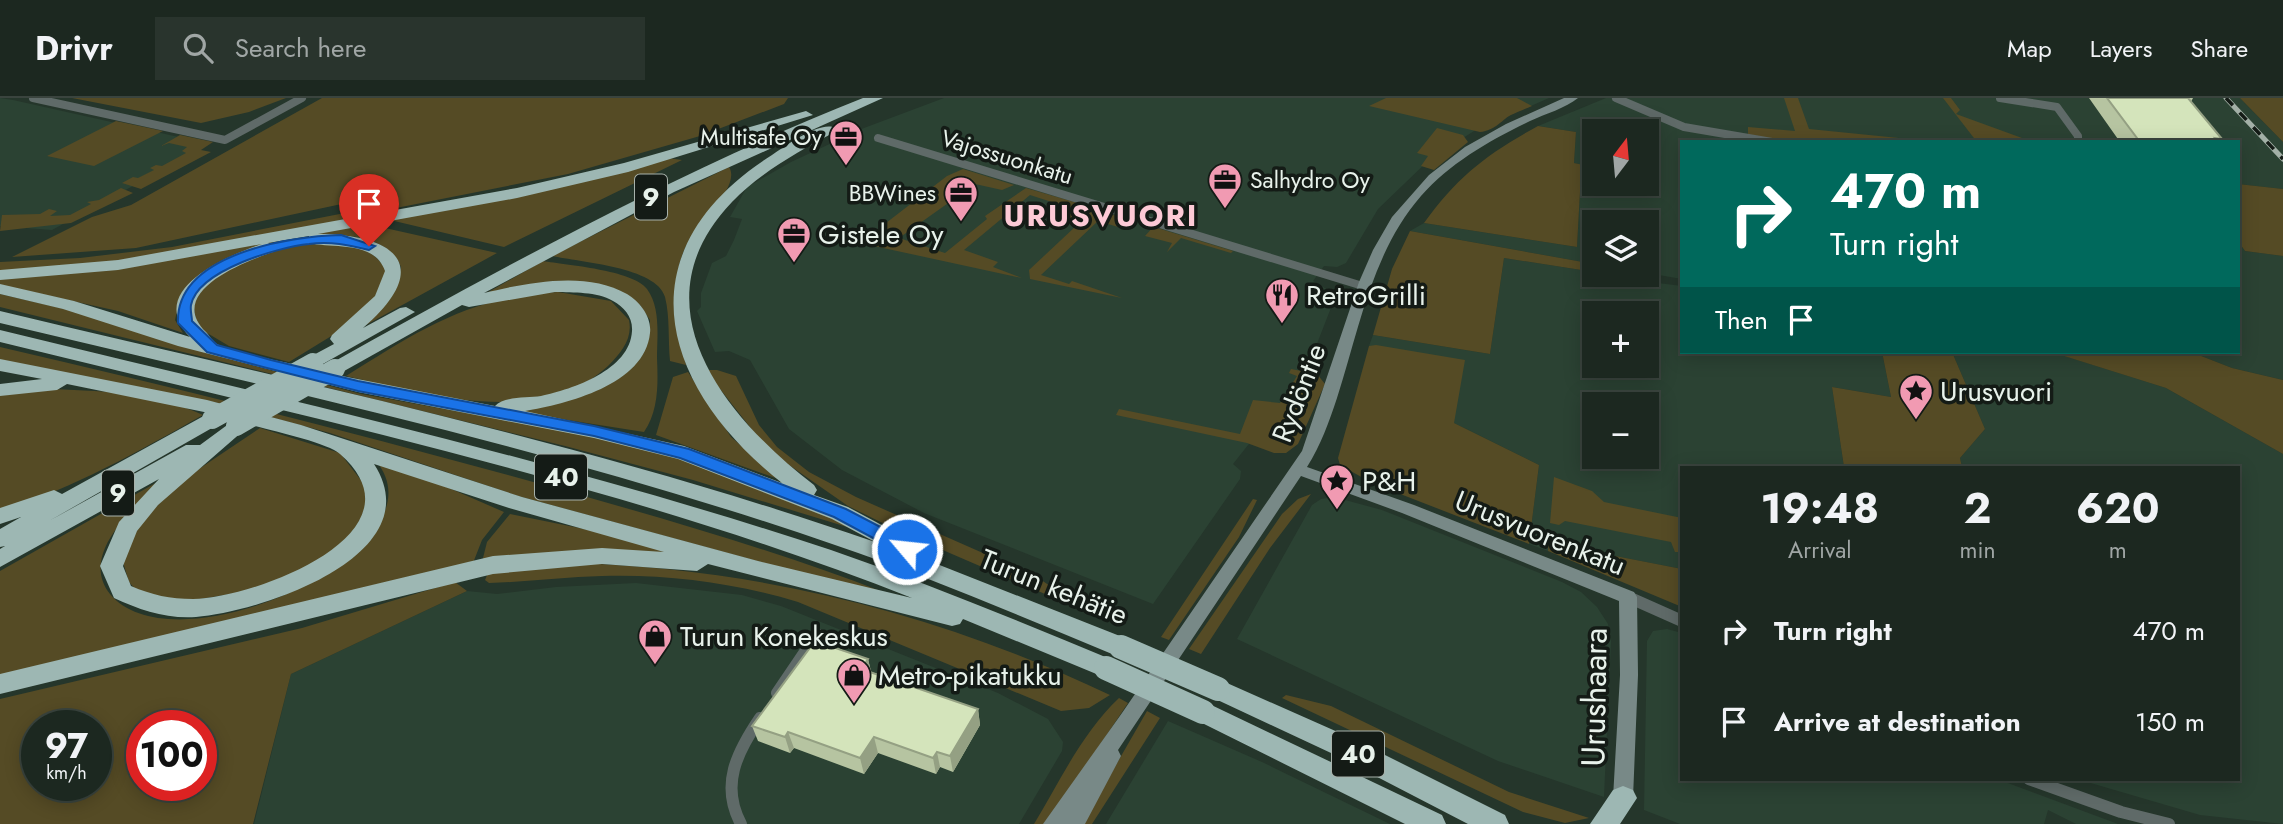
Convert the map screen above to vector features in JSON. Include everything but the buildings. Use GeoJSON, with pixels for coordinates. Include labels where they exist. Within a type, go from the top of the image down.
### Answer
{"type":"FeatureCollection","features":[{"type":"Feature","properties":{"kind":"highway","name":"9"},"geometry":{"type":"LineString","coordinates":[[0,539],[212,419],[559,229],[664,177],[849,98]]}},
{"type":"Feature","properties":{"kind":"highway","name":"9"},"geometry":{"type":"LineString","coordinates":[[0,559],[435,312],[677,184],[876,98]]}},
{"type":"Feature","properties":{"kind":"highway"},"geometry":{"type":"LineString","coordinates":[[840,513],[760,454],[707,391],[695,368],[683,327],[680,302],[682,281],[697,238],[728,197],[779,157],[890,98]]}},
{"type":"Feature","properties":{"kind":"highway"},"geometry":{"type":"LineString","coordinates":[[0,275],[118,265],[517,193],[628,167],[806,115]]}},
{"type":"Feature","properties":{"kind":"highway"},"geometry":{"type":"LineString","coordinates":[[212,349],[189,329],[183,311],[193,290],[223,267],[271,247],[311,239],[349,240],[379,251],[393,270],[392,282],[387,291],[313,363]]}},
{"type":"Feature","properties":{"kind":"highway"},"geometry":{"type":"LineString","coordinates":[[435,312],[513,292],[568,288],[617,297],[631,306],[640,319],[641,332],[637,347],[620,367],[598,382],[570,395],[536,403],[470,408]]}},
{"type":"Feature","properties":{"kind":"highway"},"geometry":{"type":"LineString","coordinates":[[0,289],[101,314],[212,349],[358,386],[594,431],[684,453],[840,513],[996,596]]}},
{"type":"Feature","properties":{"kind":"highway","name":"Turun kehätie"},"geometry":{"type":"LineString","coordinates":[[0,317],[381,409],[678,487],[806,527],[996,596],[1121,647],[1340,745],[1495,824]]}},
{"type":"Feature","properties":{"kind":"highway","name":"Turun kehätie"},"geometry":{"type":"LineString","coordinates":[[0,337],[359,425],[664,506],[802,550],[1106,668],[1433,824]]}},
{"type":"Feature","properties":{"kind":"highway"},"geometry":{"type":"LineString","coordinates":[[0,365],[207,407],[344,446],[517,503],[758,570],[1019,632]]}},
{"type":"Feature","properties":{"kind":"highway"},"geometry":{"type":"LineString","coordinates":[[0,390],[44,385],[107,385]]}},
{"type":"Feature","properties":{"kind":"highway"},"geometry":{"type":"LineString","coordinates":[[236,426],[157,495],[126,529],[115,555],[114,571],[121,587],[133,597],[163,608],[185,611],[225,607],[281,591],[330,565],[362,534],[378,501],[373,475],[344,446]]}},
{"type":"Feature","properties":{"kind":"highway"},"geometry":{"type":"LineString","coordinates":[[0,516],[53,498],[140,462]]}},
{"type":"Feature","properties":{"kind":"highway"},"geometry":{"type":"LineString","coordinates":[[0,684],[493,565],[602,556],[758,570]]}},
{"type":"Feature","properties":{"kind":"highway"},"geometry":{"type":"LineString","coordinates":[[1604,824],[1626,811]]}},
{"type":"Feature","properties":{"kind":"street"},"geometry":{"type":"LineString","coordinates":[[33,98],[225,139],[302,98]]}},
{"type":"Feature","properties":{"kind":"street","name":"Rydöntie"},"geometry":{"type":"LineString","coordinates":[[1053,824],[1129,719],[1298,469],[1324,421],[1366,287],[1392,226],[1415,194],[1436,175],[1499,131],[1573,98]]}},
{"type":"Feature","properties":{"kind":"street"},"geometry":{"type":"LineString","coordinates":[[1616,98],[1684,127],[1760,140]]}},
{"type":"Feature","properties":{"kind":"street"},"geometry":{"type":"LineString","coordinates":[[2000,98],[2046,103],[2057,107],[2078,136],[2078,140]]}},
{"type":"Feature","properties":{"kind":"street","name":"Vajossuonkatu"},"geometry":{"type":"LineString","coordinates":[[878,138],[1366,287]]}},
{"type":"Feature","properties":{"kind":"street","name":"Urusvuorenkatu"},"geometry":{"type":"LineString","coordinates":[[1298,469],[1445,523],[1680,620]]}},
{"type":"Feature","properties":{"kind":"street","name":"Urushaara"},"geometry":{"type":"LineString","coordinates":[[1626,811],[1628,597]]}},
{"type":"Feature","properties":{"kind":"street"},"geometry":{"type":"LineString","coordinates":[[741,824],[735,815],[729,789],[741,744],[817,635]]}},
{"type":"Feature","properties":{"kind":"street","name":"Rydöntie"},"geometry":{"type":"LineString","coordinates":[[1074,824],[1129,719]]}},
{"type":"Feature","properties":{"kind":"street"},"geometry":{"type":"LineString","coordinates":[[2035,781],[2121,812],[2169,824]]}},
{"type":"Feature","properties":{"kind":"shaded area"},"geometry":{"type":"Polygon","coordinates":[[[0,98],[210,144],[52,230],[0,226],[0,98]]]}},
{"type":"Feature","properties":{"kind":"shaded area"},"geometry":{"type":"Polygon","coordinates":[[[72,98],[286,98],[249,112],[201,123],[72,98]]]}},
{"type":"Feature","properties":{"kind":"shaded area"},"geometry":{"type":"Polygon","coordinates":[[[322,98],[788,98],[784,104],[700,136],[568,174],[391,209],[365,199],[136,248],[12,257],[92,217],[131,205],[322,98]]]}},
{"type":"Feature","properties":{"kind":"shaded area"},"geometry":{"type":"Polygon","coordinates":[[[944,98],[1549,98],[1474,131],[1430,159],[1378,209],[1346,263],[1337,267],[1324,266],[1313,281],[1333,293],[1334,300],[1306,372],[1233,464],[1241,471],[1240,479],[1153,604],[924,513],[842,470],[789,429],[750,360],[729,351],[715,352],[697,311],[701,307],[701,293],[712,263],[726,256],[734,240],[742,219],[730,217],[747,187],[791,162],[864,128],[944,98]]]}},
{"type":"Feature","properties":{"kind":"shaded area"},"geometry":{"type":"Polygon","coordinates":[[[1386,98],[1517,98],[1532,106],[1511,115],[1495,127],[1480,132],[1369,106],[1386,98]]]}},
{"type":"Feature","properties":{"kind":"shaded area"},"geometry":{"type":"Polygon","coordinates":[[[1606,98],[2240,98],[2283,142],[2283,189],[2240,184],[2240,140],[1680,140],[1680,279],[1659,275],[1659,210],[1582,210],[1582,262],[1410,231],[1424,223],[1577,247],[1580,192],[1582,196],[1659,196],[1659,119],[1582,119],[1582,165],[1574,163],[1576,132],[1538,126],[1606,98]]]}},
{"type":"Feature","properties":{"kind":"shaded area"},"geometry":{"type":"Polygon","coordinates":[[[1784,98],[1798,98],[1809,129],[1919,140],[1785,140],[1748,136],[1748,127],[1795,131],[1784,98]]]}},
{"type":"Feature","properties":{"kind":"shaded area"},"geometry":{"type":"Polygon","coordinates":[[[1943,98],[1951,98],[1960,110],[1956,114],[2028,140],[1975,140],[1943,98]]]}},
{"type":"Feature","properties":{"kind":"shaded area"},"geometry":{"type":"Polygon","coordinates":[[[2240,98],[2283,98],[2283,142],[2240,98]]]}},
{"type":"Feature","properties":{"kind":"shaded area"},"geometry":{"type":"Polygon","coordinates":[[[116,121],[163,131],[94,166],[47,156],[116,121]]]}},
{"type":"Feature","properties":{"kind":"shaded area"},"geometry":{"type":"Polygon","coordinates":[[[1538,126],[1576,132],[1574,163],[1582,165],[1577,247],[1424,223],[1462,179],[1503,146],[1538,126]]]}},
{"type":"Feature","properties":{"kind":"shaded area"},"geometry":{"type":"Polygon","coordinates":[[[1437,128],[1463,135],[1468,142],[1434,170],[1421,166],[1428,156],[1417,153],[1437,128]]]}},
{"type":"Feature","properties":{"kind":"shaded area"},"geometry":{"type":"Polygon","coordinates":[[[180,135],[213,142],[201,150],[211,152],[141,189],[122,183],[133,177],[138,178],[154,170],[150,168],[162,166],[186,153],[182,151],[187,147],[169,143],[161,146],[180,135]]]}},
{"type":"Feature","properties":{"kind":"shaded area"},"geometry":{"type":"Polygon","coordinates":[[[668,158],[682,160],[504,247],[390,220],[668,158]]]}},
{"type":"Feature","properties":{"kind":"shaded area"},"geometry":{"type":"Polygon","coordinates":[[[729,167],[729,185],[716,207],[690,240],[680,262],[676,291],[686,365],[670,361],[667,304],[659,287],[633,272],[552,256],[729,167]]]}},
{"type":"Feature","properties":{"kind":"shaded area"},"geometry":{"type":"Polygon","coordinates":[[[963,169],[1014,185],[1002,190],[975,184],[899,238],[945,253],[987,219],[985,216],[1026,188],[1081,204],[1059,210],[1061,205],[1030,195],[964,250],[998,262],[993,267],[1022,278],[860,243],[947,176],[963,169]]]}},
{"type":"Feature","properties":{"kind":"shaded area"},"geometry":{"type":"Polygon","coordinates":[[[2240,184],[2283,189],[2283,256],[2245,251],[2240,244],[2240,184]]]}},
{"type":"Feature","properties":{"kind":"shaded area"},"geometry":{"type":"Polygon","coordinates":[[[121,188],[133,193],[71,223],[0,231],[2,215],[40,214],[49,209],[57,211],[50,216],[70,215],[91,204],[87,202],[99,200],[121,188]]]}},
{"type":"Feature","properties":{"kind":"shaded area"},"geometry":{"type":"Polygon","coordinates":[[[1095,209],[1137,222],[1128,230],[1098,221],[1041,275],[1069,284],[1072,281],[1122,298],[1030,279],[1029,270],[1076,226],[1070,220],[1070,214],[1095,209]]]}},
{"type":"Feature","properties":{"kind":"shaded area"},"geometry":{"type":"Polygon","coordinates":[[[355,211],[369,211],[375,216],[118,261],[0,271],[0,262],[80,258],[172,247],[355,211]]]}},
{"type":"Feature","properties":{"kind":"shaded area"},"geometry":{"type":"Polygon","coordinates":[[[380,222],[385,228],[497,253],[355,331],[396,289],[401,267],[391,252],[375,242],[354,237],[307,236],[264,245],[248,252],[180,297],[175,320],[183,333],[118,311],[0,285],[0,279],[380,222]]]}},
{"type":"Feature","properties":{"kind":"shaded area"},"geometry":{"type":"Polygon","coordinates":[[[1154,226],[1233,251],[1231,253],[1181,238],[1167,252],[1172,243],[1145,236],[1154,226]]]}},
{"type":"Feature","properties":{"kind":"shaded area"},"geometry":{"type":"Polygon","coordinates":[[[1410,231],[1582,262],[1582,270],[1504,258],[1490,354],[1373,335],[1392,269],[1410,231]]]}},
{"type":"Feature","properties":{"kind":"shaded area"},"geometry":{"type":"Polygon","coordinates":[[[315,242],[346,244],[364,249],[386,269],[381,292],[333,335],[289,362],[229,346],[197,327],[193,302],[214,278],[247,260],[283,248],[315,242]]]}},
{"type":"Feature","properties":{"kind":"shaded area"},"geometry":{"type":"Polygon","coordinates":[[[2240,244],[2245,251],[2283,256],[2283,380],[2232,368],[2196,354],[2240,354],[2240,244]]]}},
{"type":"Feature","properties":{"kind":"shaded area"},"geometry":{"type":"Polygon","coordinates":[[[1504,258],[1582,270],[1582,287],[1659,287],[1659,283],[1680,286],[1680,354],[1882,354],[1891,397],[1832,387],[1844,466],[1680,466],[1680,569],[1563,546],[1549,536],[1548,551],[1529,544],[1539,465],[1454,423],[1369,346],[1373,335],[1490,354],[1504,258]]]}},
{"type":"Feature","properties":{"kind":"shaded area"},"geometry":{"type":"Polygon","coordinates":[[[543,261],[614,273],[628,277],[647,289],[654,305],[658,332],[655,406],[644,432],[510,411],[592,390],[650,329],[650,320],[640,305],[605,288],[485,294],[543,261]]]}},
{"type":"Feature","properties":{"kind":"shaded area"},"geometry":{"type":"Polygon","coordinates":[[[558,292],[611,301],[629,320],[628,339],[621,351],[608,366],[580,385],[549,397],[516,402],[481,401],[411,391],[346,376],[397,344],[471,308],[498,300],[558,292]]]}},
{"type":"Feature","properties":{"kind":"shaded area"},"geometry":{"type":"Polygon","coordinates":[[[0,294],[69,310],[210,354],[361,394],[577,433],[671,456],[822,512],[847,527],[693,480],[565,446],[0,307],[0,294]]]}},
{"type":"Feature","properties":{"kind":"shaded area"},"geometry":{"type":"Polygon","coordinates":[[[1369,346],[1465,360],[1454,423],[1539,465],[1529,544],[1372,483],[1340,465],[1338,458],[1369,346]]]}},
{"type":"Feature","properties":{"kind":"shaded area"},"geometry":{"type":"Polygon","coordinates":[[[0,347],[255,408],[508,475],[744,544],[883,592],[826,580],[518,496],[330,433],[218,403],[0,360],[0,347]]]}},
{"type":"Feature","properties":{"kind":"shaded area"},"geometry":{"type":"Polygon","coordinates":[[[1882,354],[1953,354],[1985,429],[1960,458],[1962,466],[1844,466],[1832,387],[1891,397],[1882,354]]]}},
{"type":"Feature","properties":{"kind":"shaded area"},"geometry":{"type":"Polygon","coordinates":[[[1953,354],[2062,354],[2166,388],[2283,454],[2283,824],[2200,815],[2084,781],[2240,781],[2240,466],[1962,466],[1960,458],[1985,429],[1953,354]]]}},
{"type":"Feature","properties":{"kind":"shaded area"},"geometry":{"type":"Polygon","coordinates":[[[2196,354],[2232,368],[2283,380],[2283,454],[2166,388],[2061,355],[2196,354]]]}},
{"type":"Feature","properties":{"kind":"shaded area"},"geometry":{"type":"Polygon","coordinates":[[[1291,369],[1317,374],[1325,384],[1298,444],[1286,453],[1274,453],[1247,443],[1116,415],[1119,409],[1240,434],[1253,400],[1280,403],[1297,376],[1289,373],[1291,369]]]}},
{"type":"Feature","properties":{"kind":"shaded area"},"geometry":{"type":"Polygon","coordinates":[[[705,370],[717,370],[736,376],[759,425],[777,447],[809,472],[856,497],[1037,577],[1089,613],[901,532],[848,506],[769,451],[705,370]]]}},
{"type":"Feature","properties":{"kind":"shaded area"},"geometry":{"type":"Polygon","coordinates":[[[688,372],[731,437],[781,480],[656,435],[673,377],[688,372]]]}},
{"type":"Feature","properties":{"kind":"shaded area"},"geometry":{"type":"Polygon","coordinates":[[[44,389],[145,397],[203,415],[79,481],[0,511],[0,395],[44,389]]]}},
{"type":"Feature","properties":{"kind":"shaded area"},"geometry":{"type":"Polygon","coordinates":[[[260,428],[340,453],[370,492],[358,527],[328,558],[279,586],[182,602],[136,590],[129,582],[123,562],[136,530],[146,516],[190,475],[260,428]]]}},
{"type":"Feature","properties":{"kind":"shaded area"},"geometry":{"type":"Polygon","coordinates":[[[375,460],[426,478],[504,512],[482,540],[473,563],[0,678],[0,571],[168,476],[110,538],[101,566],[106,589],[143,615],[190,619],[243,610],[296,590],[342,562],[375,529],[388,494],[375,460]]]}},
{"type":"Feature","properties":{"kind":"shaded area"},"geometry":{"type":"Polygon","coordinates":[[[1554,477],[1592,491],[1604,502],[1680,518],[1680,552],[1675,552],[1671,542],[1565,521],[1559,525],[1550,523],[1554,477]]]}},
{"type":"Feature","properties":{"kind":"shaded area"},"geometry":{"type":"Polygon","coordinates":[[[1311,494],[1270,548],[1201,654],[1189,649],[1282,514],[1298,499],[1311,494]]]}},
{"type":"Feature","properties":{"kind":"shaded area"},"geometry":{"type":"Polygon","coordinates":[[[1334,497],[1382,510],[1562,582],[1581,592],[1597,607],[1608,624],[1611,641],[1604,797],[1498,761],[1237,639],[1312,505],[1321,499],[1334,497]]]}},
{"type":"Feature","properties":{"kind":"shaded area"},"geometry":{"type":"Polygon","coordinates":[[[1253,499],[1257,500],[1239,537],[1169,640],[1161,637],[1253,499]]]}},
{"type":"Feature","properties":{"kind":"shaded area"},"geometry":{"type":"Polygon","coordinates":[[[510,514],[589,530],[683,556],[482,562],[487,542],[510,514]]]}},
{"type":"Feature","properties":{"kind":"shaded area"},"geometry":{"type":"Polygon","coordinates":[[[1549,536],[1564,546],[1680,569],[1680,606],[1548,551],[1549,536]]]}},
{"type":"Feature","properties":{"kind":"shaded area"},"geometry":{"type":"Polygon","coordinates":[[[575,563],[714,575],[849,601],[981,641],[1110,695],[1089,708],[1061,711],[798,602],[726,585],[676,578],[627,576],[489,583],[485,580],[488,573],[575,563]]]}},
{"type":"Feature","properties":{"kind":"shaded area"},"geometry":{"type":"Polygon","coordinates":[[[455,582],[467,591],[291,674],[253,824],[0,824],[0,699],[302,628],[455,582]]]}},
{"type":"Feature","properties":{"kind":"shaded area"},"geometry":{"type":"Polygon","coordinates":[[[636,583],[742,595],[781,606],[998,693],[1048,719],[1063,742],[1062,751],[1019,824],[254,824],[291,674],[467,591],[497,594],[556,587],[636,583]]]}},
{"type":"Feature","properties":{"kind":"shaded area"},"geometry":{"type":"Polygon","coordinates":[[[1667,629],[1680,632],[1680,781],[2002,781],[2118,824],[2076,824],[2048,810],[2044,824],[1680,824],[1644,810],[1647,641],[1653,631],[1667,629]]]}},
{"type":"Feature","properties":{"kind":"shaded area"},"geometry":{"type":"Polygon","coordinates":[[[1286,695],[1331,706],[1509,792],[1589,818],[1565,823],[1523,812],[1282,698],[1286,695]]]}},
{"type":"Feature","properties":{"kind":"shaded area"},"geometry":{"type":"Polygon","coordinates":[[[1119,698],[1128,703],[1047,824],[1034,824],[1083,742],[1119,698]]]}},
{"type":"Feature","properties":{"kind":"shaded area"},"geometry":{"type":"Polygon","coordinates":[[[1147,711],[1160,718],[1092,824],[1082,824],[1147,711]]]}},
{"type":"Feature","properties":{"kind":"shaded area"},"geometry":{"type":"Polygon","coordinates":[[[1168,721],[1262,762],[1390,824],[1106,824],[1168,721]]]}},
{"type":"Feature","properties":{"kind":"railway"},"geometry":{"type":"LineString","coordinates":[[2226,98],[2283,159]]}},
{"type":"Feature","properties":{"kind":"place","name":"Multisafe Oy"},"geometry":{"type":"Point","coordinates":[846,167]}},
{"type":"Feature","properties":{"kind":"place","name":"Salhydro Oy"},"geometry":{"type":"Point","coordinates":[1225,210]}},
{"type":"Feature","properties":{"kind":"place","name":"BBWines"},"geometry":{"type":"Point","coordinates":[961,223]}},
{"type":"Feature","properties":{"kind":"place","name":"Gistele Oy"},"geometry":{"type":"Point","coordinates":[794,264]}},
{"type":"Feature","properties":{"kind":"place","name":"RetroGrilli"},"geometry":{"type":"Point","coordinates":[1282,325]}},
{"type":"Feature","properties":{"kind":"place","name":"Urusvuori"},"geometry":{"type":"Point","coordinates":[1916,421]}},
{"type":"Feature","properties":{"kind":"place","name":"P&H"},"geometry":{"type":"Point","coordinates":[1337,511]}},
{"type":"Feature","properties":{"kind":"place","name":"Turun Konekeskus"},"geometry":{"type":"Point","coordinates":[655,666]}},
{"type":"Feature","properties":{"kind":"place","name":"Metro-pikatukku"},"geometry":{"type":"Point","coordinates":[854,705]}},
{"type":"Feature","properties":{"kind":"district","name":"URUSVUORI"},"geometry":{"type":"Point","coordinates":[1101,215]}},
{"type":"Feature","properties":{"kind":"route"},"geometry":{"type":"LineString","coordinates":[[369,246],[341,239],[311,239],[280,244],[241,258],[209,275],[193,290],[184,305],[185,323],[212,349],[268,364],[423,400],[594,431],[684,453],[840,513],[907,549]]}}]}
